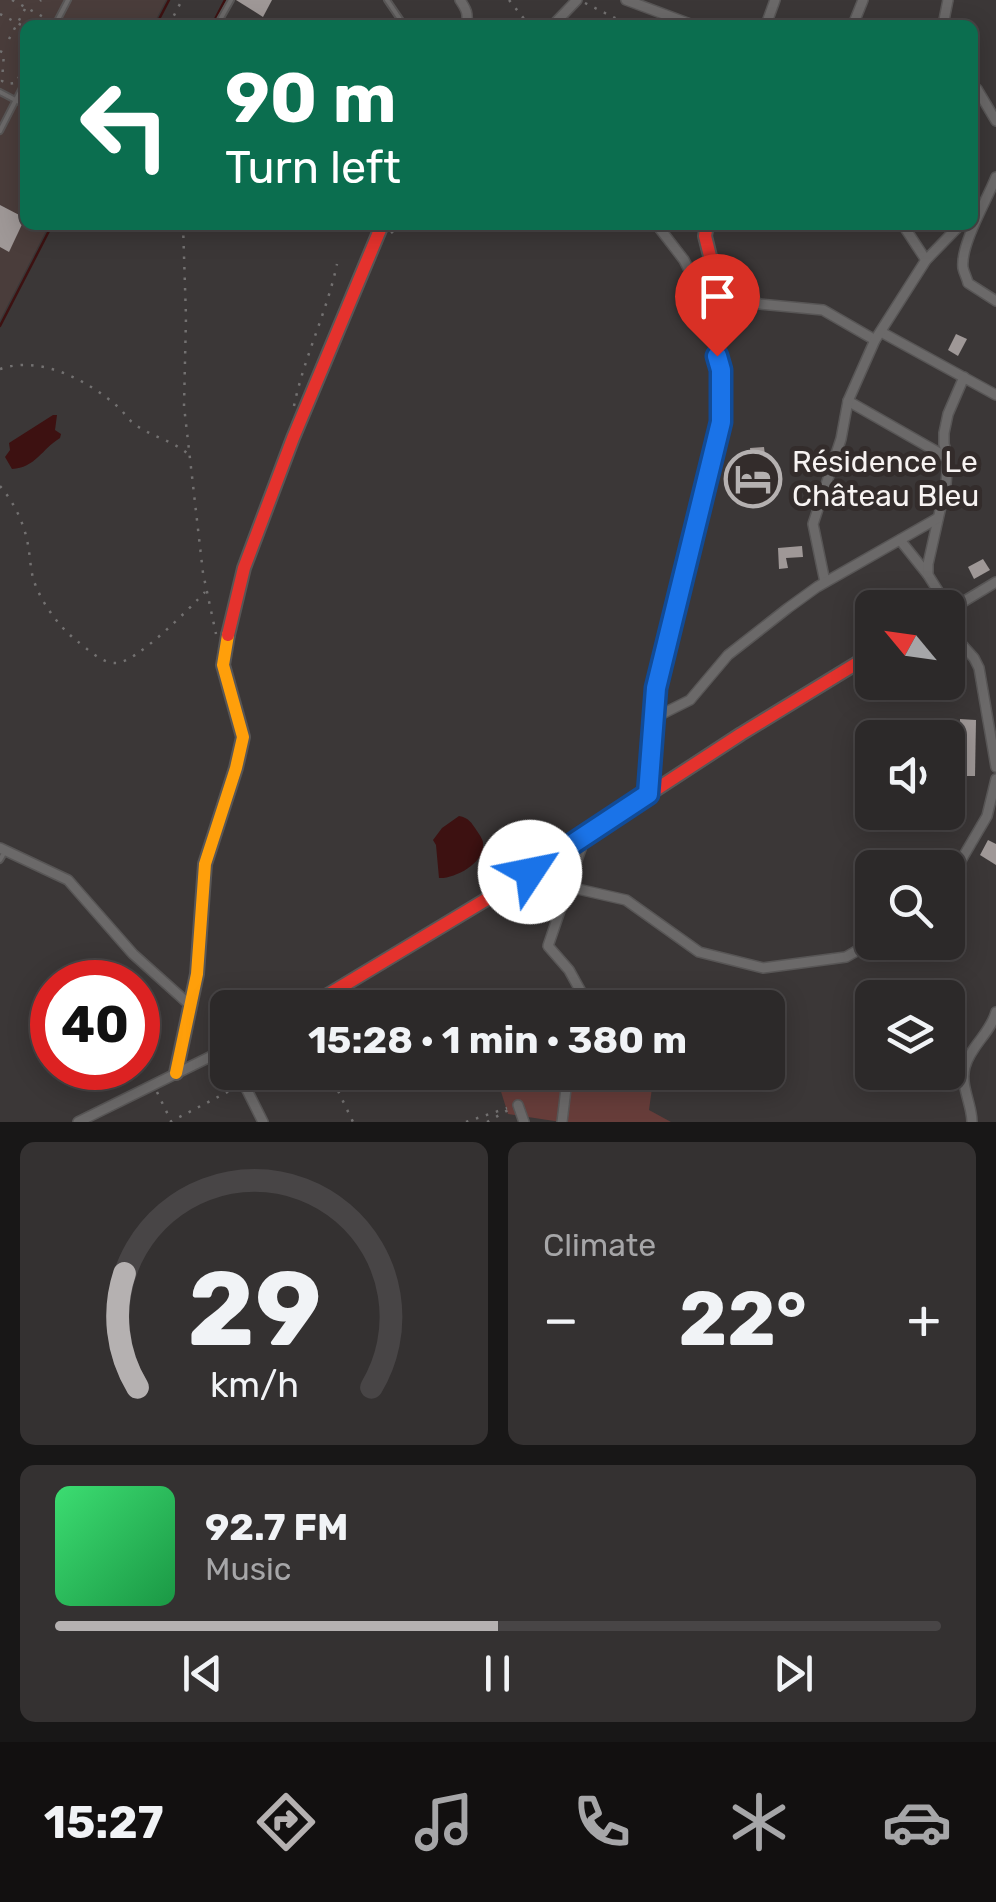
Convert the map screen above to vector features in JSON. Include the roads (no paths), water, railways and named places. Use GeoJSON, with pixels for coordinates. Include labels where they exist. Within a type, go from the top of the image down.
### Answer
{"type":"FeatureCollection","features":[{"type":"Feature","properties":{"kind":"street"},"geometry":{"type":"LineString","coordinates":[[460,0],[467,18]]}},
{"type":"Feature","properties":{"kind":"street"},"geometry":{"type":"LineString","coordinates":[[467,18],[478,0]]}},
{"type":"Feature","properties":{"kind":"street"},"geometry":{"type":"LineString","coordinates":[[561,20],[578,0]]}},
{"type":"Feature","properties":{"kind":"street"},"geometry":{"type":"LineString","coordinates":[[626,0],[680,20]]}},
{"type":"Feature","properties":{"kind":"street"},"geometry":{"type":"LineString","coordinates":[[978,92],[996,120]]}},
{"type":"Feature","properties":{"kind":"street"},"geometry":{"type":"LineString","coordinates":[[978,213],[996,178]]}},
{"type":"Feature","properties":{"kind":"street"},"geometry":{"type":"LineString","coordinates":[[176,1074],[197,974],[204,864],[236,768],[242,737],[223,664],[229,626],[244,568],[293,438],[380,230]]}},
{"type":"Feature","properties":{"kind":"street"},"geometry":{"type":"LineString","coordinates":[[648,794],[656,688],[721,422],[721,370],[717,356],[690,272],[660,230]]}},
{"type":"Feature","properties":{"kind":"street"},"geometry":{"type":"LineString","coordinates":[[706,230],[722,304],[717,356]]}},
{"type":"Feature","properties":{"kind":"street"},"geometry":{"type":"LineString","coordinates":[[906,230],[926,260]]}},
{"type":"Feature","properties":{"kind":"street"},"geometry":{"type":"LineString","coordinates":[[825,582],[813,524],[841,439],[848,400],[878,336],[926,260],[955,230]]}},
{"type":"Feature","properties":{"kind":"street"},"geometry":{"type":"LineString","coordinates":[[972,230],[963,267],[968,284],[996,300]]}},
{"type":"Feature","properties":{"kind":"street"},"geometry":{"type":"LineString","coordinates":[[690,272],[760,304],[823,310],[996,395]]}},
{"type":"Feature","properties":{"kind":"street"},"geometry":{"type":"LineString","coordinates":[[928,576],[946,484],[948,458],[944,433],[964,377]]}},
{"type":"Feature","properties":{"kind":"street"},"geometry":{"type":"LineString","coordinates":[[848,400],[948,458]]}},
{"type":"Feature","properties":{"kind":"street"},"geometry":{"type":"LineString","coordinates":[[654,718],[690,700],[728,655],[788,608],[825,582],[938,518]]}},
{"type":"Feature","properties":{"kind":"street"},"geometry":{"type":"LineString","coordinates":[[900,540],[937,590]]}},
{"type":"Feature","properties":{"kind":"street"},"geometry":{"type":"LineString","coordinates":[[965,600],[996,582]]}},
{"type":"Feature","properties":{"kind":"street"},"geometry":{"type":"LineString","coordinates":[[965,648],[979,668],[996,767]]}},
{"type":"Feature","properties":{"kind":"street"},"geometry":{"type":"LineString","coordinates":[[336,990],[502,890],[855,664]]}},
{"type":"Feature","properties":{"kind":"street"},"geometry":{"type":"LineString","coordinates":[[965,856],[992,818],[996,779]]}},
{"type":"Feature","properties":{"kind":"street"},"geometry":{"type":"LineString","coordinates":[[580,990],[569,970],[548,946],[586,834]]}},
{"type":"Feature","properties":{"kind":"street"},"geometry":{"type":"LineString","coordinates":[[2,852],[68,880],[133,954],[191,1006]]}},
{"type":"Feature","properties":{"kind":"street"},"geometry":{"type":"LineString","coordinates":[[569,887],[626,900],[699,952],[764,968],[846,957],[855,952]]}},
{"type":"Feature","properties":{"kind":"street"},"geometry":{"type":"LineString","coordinates":[[972,1122],[964,1070],[975,1044],[994,1022],[996,1012]]}},
{"type":"Feature","properties":{"kind":"street"},"geometry":{"type":"LineString","coordinates":[[78,1122],[210,1057]]}},
{"type":"Feature","properties":{"kind":"street"},"geometry":{"type":"LineString","coordinates":[[246,1090],[262,1122]]}},
{"type":"Feature","properties":{"kind":"street"},"geometry":{"type":"LineString","coordinates":[[562,1122],[566,1090]]}},
{"type":"Feature","properties":{"kind":"street"},"geometry":{"type":"LineString","coordinates":[[518,1104],[524,1122]]}},
{"type":"Feature","properties":{"kind":"lane"},"geometry":{"type":"LineString","coordinates":[[0,92],[20,102]]}},
{"type":"Feature","properties":{"kind":"lane"},"geometry":{"type":"LineString","coordinates":[[0,130],[20,92]]}},
{"type":"Feature","properties":{"kind":"waterway"},"geometry":{"type":"LineString","coordinates":[[159,20],[169,0]]}},
{"type":"Feature","properties":{"kind":"waterway"},"geometry":{"type":"LineString","coordinates":[[215,20],[225,0]]}},
{"type":"Feature","properties":{"kind":"waterway"},"geometry":{"type":"LineString","coordinates":[[0,326],[49,230]]}},
{"type":"Feature","properties":{"kind":"place","name":"Résidence Le Château Bleu"},"geometry":{"type":"Point","coordinates":[753,479]}}]}
